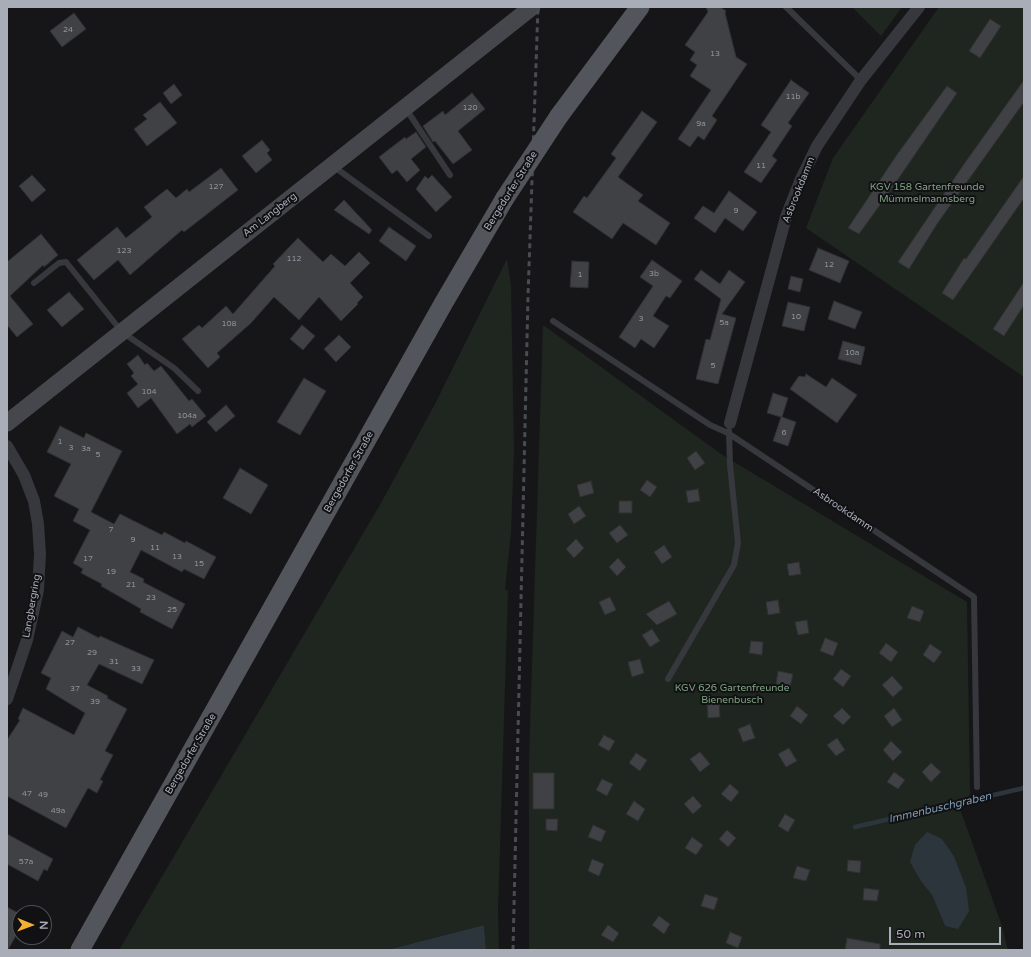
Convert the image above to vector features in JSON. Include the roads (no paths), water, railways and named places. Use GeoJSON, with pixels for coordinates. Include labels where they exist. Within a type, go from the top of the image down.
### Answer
{"type":"FeatureCollection","features":[{"type":"Feature","properties":{"kind":"main road","name":"Bergedorfer Straße"},"geometry":{"type":"LineString","coordinates":[[80,950],[435,318],[505,198],[559,116],[640,7]]}},
{"type":"Feature","properties":{"kind":"street","name":"Am Langberg"},"geometry":{"type":"LineString","coordinates":[[7,423],[532,7]]}},
{"type":"Feature","properties":{"kind":"street","name":"Asbrookdamm"},"geometry":{"type":"LineString","coordinates":[[729,428],[789,211],[817,146],[861,80],[919,7]]}},
{"type":"Feature","properties":{"kind":"street","name":"Langbergring"},"geometry":{"type":"LineString","coordinates":[[7,446],[24,475],[34,500],[38,524],[40,554],[38,590],[27,640],[7,699]]}},
{"type":"Feature","properties":{"kind":"lane"},"geometry":{"type":"LineString","coordinates":[[786,7],[861,80]]}},
{"type":"Feature","properties":{"kind":"lane"},"geometry":{"type":"LineString","coordinates":[[406,108],[450,175]]}},
{"type":"Feature","properties":{"kind":"lane"},"geometry":{"type":"LineString","coordinates":[[333,166],[429,236]]}},
{"type":"Feature","properties":{"kind":"lane"},"geometry":{"type":"LineString","coordinates":[[34,283],[59,263],[66,262],[122,332],[174,368],[198,391]]}},
{"type":"Feature","properties":{"kind":"lane","name":"Asbrookdamm"},"geometry":{"type":"LineString","coordinates":[[553,320],[710,425],[729,428],[974,597],[977,787]]}},
{"type":"Feature","properties":{"kind":"lane"},"geometry":{"type":"LineString","coordinates":[[668,679],[734,565],[738,543],[730,465],[729,428]]}},
{"type":"Feature","properties":{"kind":"waterway","name":"Immenbuschgraben"},"geometry":{"type":"LineString","coordinates":[[855,827],[1024,788]]}},
{"type":"Feature","properties":{"kind":"railway"},"geometry":{"type":"LineString","coordinates":[[513,950],[528,296],[538,7]]}},
{"type":"Feature","properties":{"kind":"park label","name":"KGV 158 Gartenfreunde Mümmelmannsberg"},"geometry":{"type":"Point","coordinates":[927,192]}},
{"type":"Feature","properties":{"kind":"park label","name":"KGV 626 Gartenfreunde Bienenbusch"},"geometry":{"type":"Point","coordinates":[732,694]}}]}
